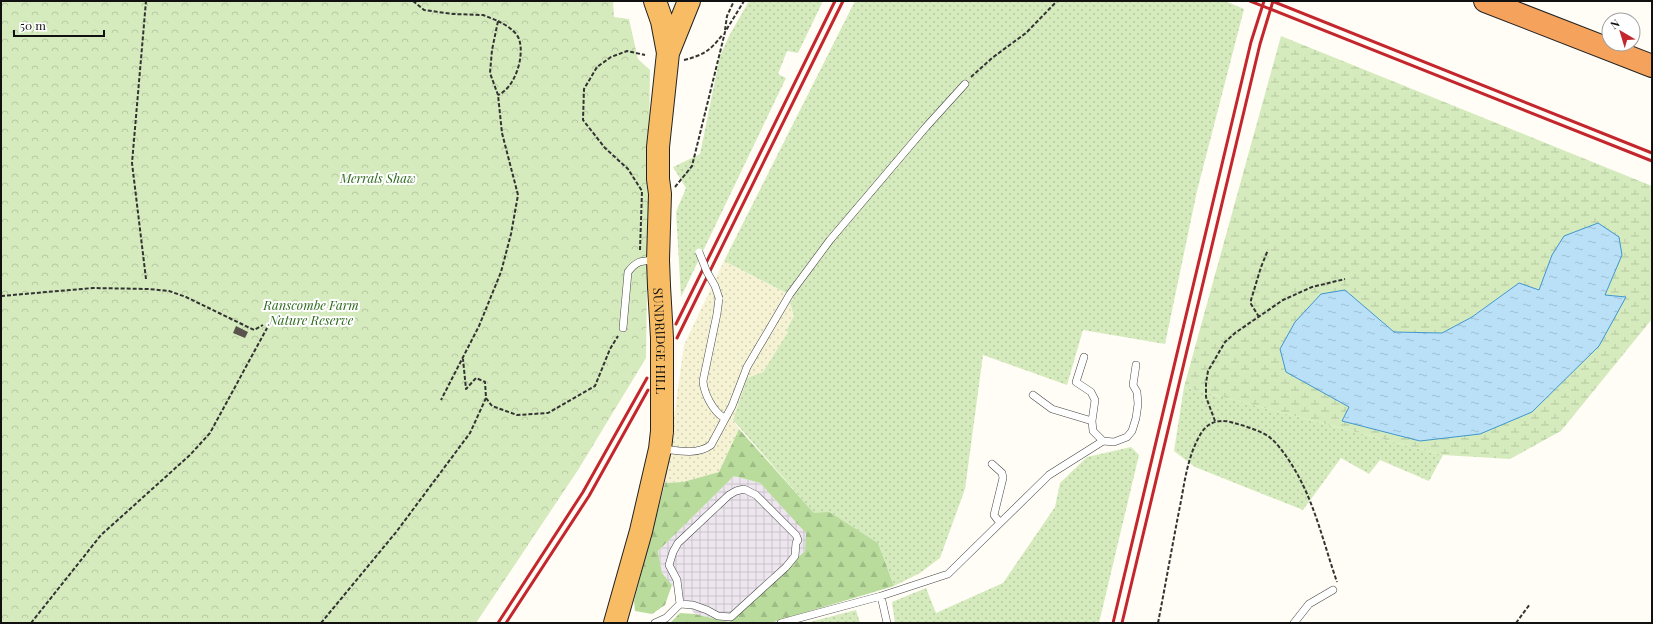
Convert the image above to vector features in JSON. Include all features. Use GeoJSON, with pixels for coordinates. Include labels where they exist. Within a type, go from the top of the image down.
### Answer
{"type":"FeatureCollection","features":[{"type":"Feature","properties":{"kind":"highway","name":"SUNDRIDGE HILL"},"geometry":{"type":"LineString","coordinates":[[655,1],[676,57]]}},
{"type":"Feature","properties":{"kind":"highway","name":"SUNDRIDGE HILL"},"geometry":{"type":"LineString","coordinates":[[617,623],[641,531],[661,440],[662,338],[660,286],[649,260],[660,194],[658,179],[658,147],[688,1]]}},
{"type":"Feature","properties":{"kind":"highway"},"geometry":{"type":"LineString","coordinates":[[1486,1],[1652,66]]}},
{"type":"Feature","properties":{"kind":"lane"},"geometry":{"type":"LineString","coordinates":[[661,440],[685,452],[705,449],[712,444],[724,418],[732,406],[742,377],[750,360],[780,309],[807,270],[830,240],[964,84]]}},
{"type":"Feature","properties":{"kind":"lane"},"geometry":{"type":"LineString","coordinates":[[699,252],[706,272],[716,288],[719,298],[718,311],[703,374],[703,383],[705,392],[716,411],[724,418]]}},
{"type":"Feature","properties":{"kind":"lane"},"geometry":{"type":"LineString","coordinates":[[623,328],[628,272],[633,265],[649,260]]}},
{"type":"Feature","properties":{"kind":"lane"},"geometry":{"type":"LineString","coordinates":[[1084,357],[1076,382],[1091,392],[1095,400],[1092,421],[1093,431],[1102,441]]}},
{"type":"Feature","properties":{"kind":"lane"},"geometry":{"type":"LineString","coordinates":[[782,623],[881,596],[948,574],[1050,475],[1102,441],[1120,441],[1126,437],[1132,430],[1138,404],[1137,392],[1133,385],[1136,365]]}},
{"type":"Feature","properties":{"kind":"lane"},"geometry":{"type":"LineString","coordinates":[[1033,395],[1052,409],[1092,421]]}},
{"type":"Feature","properties":{"kind":"lane"},"geometry":{"type":"LineString","coordinates":[[992,464],[1002,472],[1003,478],[994,515],[1000,523]]}},
{"type":"Feature","properties":{"kind":"lane"},"geometry":{"type":"LineString","coordinates":[[655,623],[666,618],[680,604],[693,605],[708,610],[718,616],[731,617],[786,567],[794,556],[796,543],[798,540],[796,535],[756,495],[746,490],[733,492],[680,542],[674,550],[669,566],[677,580],[680,604]]}},
{"type":"Feature","properties":{"kind":"lane"},"geometry":{"type":"LineString","coordinates":[[1294,623],[1306,606],[1317,598],[1333,590]]}},
{"type":"Feature","properties":{"kind":"lane"},"geometry":{"type":"LineString","coordinates":[[881,596],[887,623]]}},
{"type":"Feature","properties":{"kind":"path"},"geometry":{"type":"LineString","coordinates":[[146,1],[132,163],[146,279]]}},
{"type":"Feature","properties":{"kind":"path"},"geometry":{"type":"LineString","coordinates":[[413,1],[424,10],[453,14],[483,15],[507,25],[519,38],[520,46],[518,71],[505,92],[498,95]]}},
{"type":"Feature","properties":{"kind":"path"},"geometry":{"type":"LineString","coordinates":[[674,188],[692,166],[725,32],[727,16],[734,1]]}},
{"type":"Feature","properties":{"kind":"path"},"geometry":{"type":"LineString","coordinates":[[676,57],[700,56],[715,44],[725,32],[744,1]]}},
{"type":"Feature","properties":{"kind":"path"},"geometry":{"type":"LineString","coordinates":[[964,84],[980,68],[1026,33],[1057,1]]}},
{"type":"Feature","properties":{"kind":"path"},"geometry":{"type":"LineString","coordinates":[[441,400],[479,326],[501,272],[511,234],[518,195],[502,133],[498,95],[490,73],[492,50],[498,21]]}},
{"type":"Feature","properties":{"kind":"path"},"geometry":{"type":"LineString","coordinates":[[645,55],[627,51],[611,57],[597,67],[584,89],[584,120],[605,148],[628,169],[642,191],[649,260]]}},
{"type":"Feature","properties":{"kind":"path"},"geometry":{"type":"LineString","coordinates":[[1260,316],[1252,306],[1251,300],[1268,250]]}},
{"type":"Feature","properties":{"kind":"path"},"geometry":{"type":"LineString","coordinates":[[1215,421],[1208,404],[1205,391],[1208,371],[1225,342],[1279,303],[1325,283],[1345,279]]}},
{"type":"Feature","properties":{"kind":"path"},"geometry":{"type":"LineString","coordinates":[[1,296],[94,288],[169,291],[186,297],[254,330],[262,325]]}},
{"type":"Feature","properties":{"kind":"path"},"geometry":{"type":"LineString","coordinates":[[31,623],[101,535],[190,456],[210,433],[267,328]]}},
{"type":"Feature","properties":{"kind":"path"},"geometry":{"type":"LineString","coordinates":[[486,398],[492,406],[517,415],[548,413],[595,386],[610,349],[623,328]]}},
{"type":"Feature","properties":{"kind":"path"},"geometry":{"type":"LineString","coordinates":[[321,623],[397,531],[470,433],[486,398],[485,382],[476,378],[466,389],[463,359]]}},
{"type":"Feature","properties":{"kind":"path"},"geometry":{"type":"LineString","coordinates":[[1158,623],[1189,459],[1201,432],[1215,421],[1232,422],[1267,435],[1280,448],[1293,466],[1306,490],[1326,545],[1339,587],[1333,590]]}},
{"type":"Feature","properties":{"kind":"path"},"geometry":{"type":"LineString","coordinates":[[1516,623],[1530,604]]}},
{"type":"Feature","properties":{"kind":"shaded area"},"geometry":{"type":"Polygon","coordinates":[[[724,261],[794,297],[790,303],[794,316],[786,329],[789,331],[763,372],[747,378],[733,420],[739,429],[719,472],[683,482],[665,483],[684,345],[724,261]]]}},
{"type":"Feature","properties":{"kind":"shaded area"},"geometry":{"type":"Polygon","coordinates":[[[734,476],[760,483],[807,533],[805,551],[729,622],[695,614],[662,573],[658,551],[734,476]]]}},
{"type":"Feature","properties":{"kind":"green space","name":"Ranscombe Farm Nature Reserve"},"geometry":{"type":"Polygon","coordinates":[[[1,1],[613,1],[614,17],[629,19],[638,59],[650,70],[646,358],[578,470],[476,623],[1,623],[1,1]]]}},
{"type":"Feature","properties":{"kind":"green space"},"geometry":{"type":"Polygon","coordinates":[[[749,1],[823,1],[798,53],[787,51],[778,74],[786,78],[681,297],[676,212],[686,188],[673,167],[700,154],[720,56],[729,36],[749,1]]]}},
{"type":"Feature","properties":{"kind":"green space"},"geometry":{"type":"Polygon","coordinates":[[[855,1],[1225,1],[1244,9],[1197,191],[1165,344],[1083,330],[1067,385],[983,355],[965,489],[940,558],[920,573],[894,586],[878,543],[829,513],[814,513],[733,420],[747,378],[763,372],[788,332],[786,330],[794,316],[790,303],[794,297],[724,261],[855,1]]]}},
{"type":"Feature","properties":{"kind":"green space"},"geometry":{"type":"Polygon","coordinates":[[[1281,36],[1652,186],[1652,319],[1561,431],[1510,459],[1443,455],[1184,387],[1281,36]],[[1552,255],[1539,290],[1519,283],[1472,317],[1442,333],[1394,332],[1345,290],[1295,322],[1280,349],[1286,372],[1349,407],[1343,421],[1626,297],[1605,295],[1622,255],[1552,255]]]}},
{"type":"Feature","properties":{"kind":"green space"},"geometry":{"type":"Polygon","coordinates":[[[1184,387],[1443,455],[1429,481],[1380,460],[1369,474],[1341,458],[1303,510],[1195,467],[1174,451],[1184,387]]]}},
{"type":"Feature","properties":{"kind":"green space"},"geometry":{"type":"Polygon","coordinates":[[[739,429],[814,513],[829,512],[878,543],[894,586],[770,623],[670,623],[680,613],[695,614],[729,622],[805,551],[806,533],[760,483],[734,476],[658,551],[662,573],[672,585],[665,605],[652,614],[635,611],[634,601],[665,483],[683,482],[719,472],[739,429]]]}},
{"type":"Feature","properties":{"kind":"green space"},"geometry":{"type":"Polygon","coordinates":[[[1131,447],[1139,455],[1099,623],[895,623],[892,602],[926,588],[936,613],[1003,583],[1055,507],[1060,483],[1087,457],[1131,447]]]}},
{"type":"Feature","properties":{"kind":"green space"},"geometry":{"type":"Polygon","coordinates":[[[856,610],[860,623],[806,623],[856,610]]]}},
{"type":"Feature","properties":{"kind":"water"},"geometry":{"type":"Polygon","coordinates":[[[1598,223],[1619,237],[1622,255],[1605,295],[1626,297],[1599,346],[1532,412],[1480,434],[1420,441],[1342,421],[1349,407],[1286,372],[1280,349],[1295,322],[1321,294],[1345,290],[1394,332],[1442,333],[1472,317],[1519,283],[1539,290],[1552,255],[1564,236],[1598,223]]]}},
{"type":"Feature","properties":{"kind":"building"},"geometry":{"type":"Polygon","coordinates":[[[236,326],[248,332],[245,338],[233,333],[236,326]]]}},
{"type":"Feature","properties":{"kind":"railway"},"geometry":{"type":"LineString","coordinates":[[676,324],[835,1]]}},
{"type":"Feature","properties":{"kind":"railway"},"geometry":{"type":"LineString","coordinates":[[677,338],[843,1]]}},
{"type":"Feature","properties":{"kind":"railway"},"geometry":{"type":"LineString","coordinates":[[1250,1],[1652,161]]}},
{"type":"Feature","properties":{"kind":"railway"},"geometry":{"type":"LineString","coordinates":[[1113,623],[1251,42],[1264,1]]}},
{"type":"Feature","properties":{"kind":"railway"},"geometry":{"type":"LineString","coordinates":[[1272,1],[1652,153]]}},
{"type":"Feature","properties":{"kind":"railway"},"geometry":{"type":"LineString","coordinates":[[1122,623],[1260,44],[1273,1]]}},
{"type":"Feature","properties":{"kind":"railway"},"geometry":{"type":"LineString","coordinates":[[498,623],[583,492],[647,378]]}},
{"type":"Feature","properties":{"kind":"railway"},"geometry":{"type":"LineString","coordinates":[[506,623],[589,496],[648,390]]}},
{"type":"Feature","properties":{"kind":"park label","name":"Merrals Shaw"},"geometry":{"type":"Point","coordinates":[378,177]}}]}
